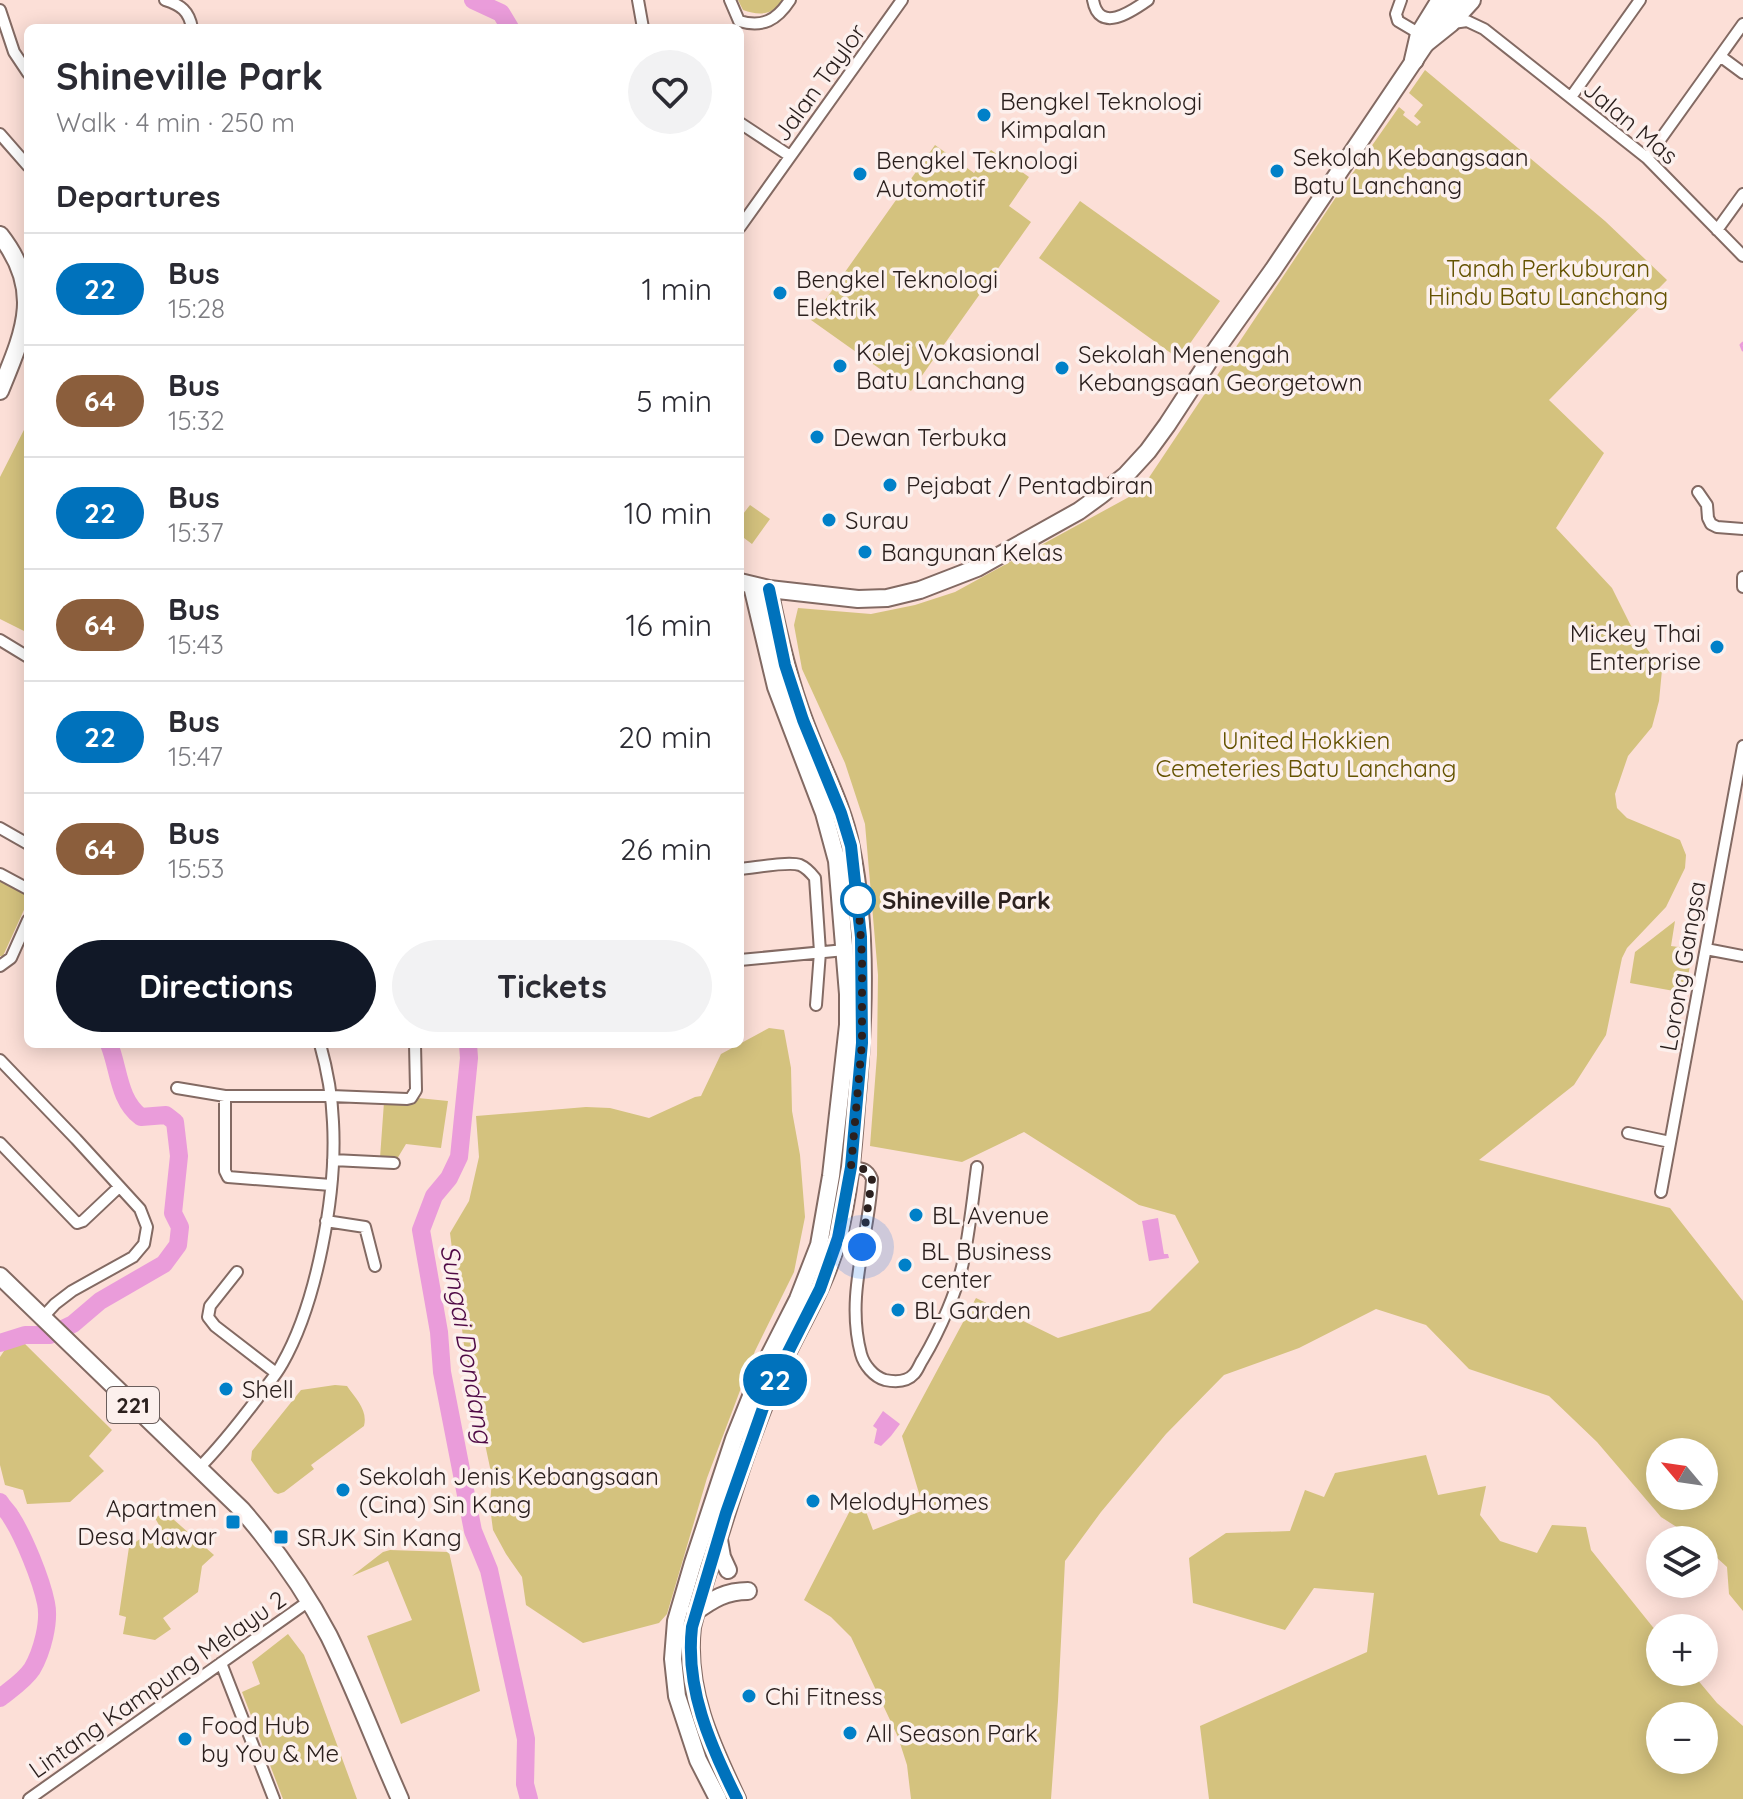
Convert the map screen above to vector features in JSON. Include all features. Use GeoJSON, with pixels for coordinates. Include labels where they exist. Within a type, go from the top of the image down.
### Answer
{"type":"FeatureCollection","features":[{"type":"Feature","properties":{"kind":"highway"},"geometry":{"type":"LineString","coordinates":[[1414,60],[1432,32],[1441,0]]}},
{"type":"Feature","properties":{"kind":"highway"},"geometry":{"type":"LineString","coordinates":[[1432,32],[1471,0]]}},
{"type":"Feature","properties":{"kind":"main road"},"geometry":{"type":"LineString","coordinates":[[1432,32],[1455,0]]}},
{"type":"Feature","properties":{"kind":"main road"},"geometry":{"type":"LineString","coordinates":[[754,586],[858,599],[887,598],[920,590],[977,568],[1079,511],[1101,495],[1126,475],[1167,425],[1414,60]]}},
{"type":"Feature","properties":{"kind":"main road"},"geometry":{"type":"LineString","coordinates":[[0,235],[11,249],[24,282]]}},
{"type":"Feature","properties":{"kind":"main road"},"geometry":{"type":"LineString","coordinates":[[11,249],[24,257]]}},
{"type":"Feature","properties":{"kind":"main road"},"geometry":{"type":"LineString","coordinates":[[1,389],[23,351]]}},
{"type":"Feature","properties":{"kind":"main road"},"geometry":{"type":"LineString","coordinates":[[737,1799],[706,1730],[694,1689],[690,1644],[695,1612],[738,1476],[778,1372],[820,1289],[838,1238],[851,1167],[862,1043],[862,949],[851,846],[841,813],[803,720],[780,646],[754,586]]}},
{"type":"Feature","properties":{"kind":"main road"},"geometry":{"type":"LineString","coordinates":[[754,586],[776,687],[824,813],[840,889],[848,1025],[823,1225]]}},
{"type":"Feature","properties":{"kind":"main road"},"geometry":{"type":"LineString","coordinates":[[780,646],[781,618],[785,607],[792,601],[814,595]]}},
{"type":"Feature","properties":{"kind":"main road"},"geometry":{"type":"LineString","coordinates":[[840,1097],[843,1110],[841,1156],[851,1167]]}},
{"type":"Feature","properties":{"kind":"main road"},"geometry":{"type":"LineString","coordinates":[[718,1799],[698,1760],[677,1696],[673,1659],[676,1621],[714,1497],[746,1407],[811,1268],[839,1177],[851,1167]]}},
{"type":"Feature","properties":{"kind":"main road","name":"221"},"geometry":{"type":"LineString","coordinates":[[0,1276],[253,1523],[309,1601],[330,1638],[399,1799]]}},
{"type":"Feature","properties":{"kind":"main road"},"geometry":{"type":"LineString","coordinates":[[707,1567],[703,1555],[714,1516],[714,1497]]}},
{"type":"Feature","properties":{"kind":"main road"},"geometry":{"type":"LineString","coordinates":[[718,1538],[728,1570]]}},
{"type":"Feature","properties":{"kind":"main road"},"geometry":{"type":"LineString","coordinates":[[676,1621],[688,1604],[699,1572],[707,1567]]}},
{"type":"Feature","properties":{"kind":"main road"},"geometry":{"type":"LineString","coordinates":[[695,1612],[721,1595],[748,1591]]}},
{"type":"Feature","properties":{"kind":"street"},"geometry":{"type":"LineString","coordinates":[[165,0],[183,2],[191,24]]}},
{"type":"Feature","properties":{"kind":"street"},"geometry":{"type":"LineString","coordinates":[[638,0],[642,24]]}},
{"type":"Feature","properties":{"kind":"street"},"geometry":{"type":"LineString","coordinates":[[730,0],[737,24]]}},
{"type":"Feature","properties":{"kind":"street"},"geometry":{"type":"LineString","coordinates":[[744,25],[769,20],[780,14],[790,0]]}},
{"type":"Feature","properties":{"kind":"street","name":"Jalan Taylor"},"geometry":{"type":"LineString","coordinates":[[744,221],[902,0]]}},
{"type":"Feature","properties":{"kind":"street"},"geometry":{"type":"LineString","coordinates":[[1093,0],[1100,15],[1114,19],[1148,0]]}},
{"type":"Feature","properties":{"kind":"street"},"geometry":{"type":"LineString","coordinates":[[1401,0],[1396,14],[1398,21],[1432,32]]}},
{"type":"Feature","properties":{"kind":"street","name":"Jalan Mas"},"geometry":{"type":"LineString","coordinates":[[1471,0],[1470,10],[1484,29]]}},
{"type":"Feature","properties":{"kind":"street"},"geometry":{"type":"LineString","coordinates":[[1571,97],[1640,0]]}},
{"type":"Feature","properties":{"kind":"street"},"geometry":{"type":"LineString","coordinates":[[0,10],[14,52],[24,67]]}},
{"type":"Feature","properties":{"kind":"street","name":"Jalan Mas"},"geometry":{"type":"LineString","coordinates":[[1432,32],[1467,21],[1484,29],[1647,158],[1743,256]]}},
{"type":"Feature","properties":{"kind":"street"},"geometry":{"type":"LineString","coordinates":[[1647,158],[1743,24]]}},
{"type":"Feature","properties":{"kind":"street"},"geometry":{"type":"LineString","coordinates":[[1720,56],[1743,73]]}},
{"type":"Feature","properties":{"kind":"street"},"geometry":{"type":"LineString","coordinates":[[744,126],[790,156]]}},
{"type":"Feature","properties":{"kind":"street"},"geometry":{"type":"LineString","coordinates":[[0,134],[24,161]]}},
{"type":"Feature","properties":{"kind":"street"},"geometry":{"type":"LineString","coordinates":[[1717,230],[1743,194]]}},
{"type":"Feature","properties":{"kind":"street"},"geometry":{"type":"LineString","coordinates":[[1698,492],[1707,505],[1711,524],[1743,529]]}},
{"type":"Feature","properties":{"kind":"street"},"geometry":{"type":"LineString","coordinates":[[1743,577],[1743,587]]}},
{"type":"Feature","properties":{"kind":"street"},"geometry":{"type":"LineString","coordinates":[[0,640],[24,655]]}},
{"type":"Feature","properties":{"kind":"street","name":"Lorong Gangsa"},"geometry":{"type":"LineString","coordinates":[[1661,1192],[1743,746]]}},
{"type":"Feature","properties":{"kind":"street"},"geometry":{"type":"LineString","coordinates":[[0,828],[24,842]]}},
{"type":"Feature","properties":{"kind":"street"},"geometry":{"type":"LineString","coordinates":[[744,869],[792,864],[802,866],[815,878],[820,952],[816,1005]]}},
{"type":"Feature","properties":{"kind":"street"},"geometry":{"type":"LineString","coordinates":[[0,874],[24,887]]}},
{"type":"Feature","properties":{"kind":"street"},"geometry":{"type":"LineString","coordinates":[[0,966],[11,958],[24,929]]}},
{"type":"Feature","properties":{"kind":"street"},"geometry":{"type":"LineString","coordinates":[[1706,949],[1743,956]]}},
{"type":"Feature","properties":{"kind":"street"},"geometry":{"type":"LineString","coordinates":[[744,960],[845,950]]}},
{"type":"Feature","properties":{"kind":"street"},"geometry":{"type":"LineString","coordinates":[[198,1469],[238,1424],[276,1373],[289,1349],[314,1278],[326,1221],[333,1160],[331,1096],[321,1048]]}},
{"type":"Feature","properties":{"kind":"street"},"geometry":{"type":"LineString","coordinates":[[177,1088],[225,1096],[407,1099],[416,1090],[415,1048]]}},
{"type":"Feature","properties":{"kind":"street"},"geometry":{"type":"LineString","coordinates":[[0,1060],[140,1209],[147,1227],[144,1244],[133,1257],[72,1291],[55,1304],[45,1320]]}},
{"type":"Feature","properties":{"kind":"street"},"geometry":{"type":"LineString","coordinates":[[225,1096],[225,1171],[228,1177],[331,1185]]}},
{"type":"Feature","properties":{"kind":"street"},"geometry":{"type":"LineString","coordinates":[[1628,1133],[1670,1142]]}},
{"type":"Feature","properties":{"kind":"street"},"geometry":{"type":"LineString","coordinates":[[0,1143],[77,1223],[119,1187]]}},
{"type":"Feature","properties":{"kind":"street"},"geometry":{"type":"LineString","coordinates":[[333,1160],[394,1163]]}},
{"type":"Feature","properties":{"kind":"street"},"geometry":{"type":"LineString","coordinates":[[851,1167],[866,1169],[872,1179],[856,1287],[861,1353],[871,1371],[880,1377],[903,1381],[914,1374],[931,1346],[964,1260],[977,1167]]}},
{"type":"Feature","properties":{"kind":"street"},"geometry":{"type":"LineString","coordinates":[[326,1221],[365,1227],[375,1266]]}},
{"type":"Feature","properties":{"kind":"street"},"geometry":{"type":"LineString","coordinates":[[237,1272],[210,1306],[208,1317],[215,1326],[276,1373]]}},
{"type":"Feature","properties":{"kind":"street","name":"Lintang Kampung Melayu 2"},"geometry":{"type":"LineString","coordinates":[[29,1799],[309,1601]]}},
{"type":"Feature","properties":{"kind":"street"},"geometry":{"type":"LineString","coordinates":[[221,1663],[274,1799]]}},
{"type":"Feature","properties":{"kind":"green space"},"geometry":{"type":"Polygon","coordinates":[[[738,0],[784,0],[771,11],[755,13],[743,10],[738,0]]]}},
{"type":"Feature","properties":{"kind":"green space","name":"United Hokkien Cemeteries Batu Lanchang"},"geometry":{"type":"Polygon","coordinates":[[[1425,70],[1605,221],[1667,280],[1549,400],[1604,453],[1556,528],[1612,588],[1631,626],[1662,670],[1659,701],[1652,727],[1628,756],[1615,794],[1617,808],[1627,818],[1680,840],[1686,855],[1685,868],[1666,907],[1627,948],[1622,958],[1606,1035],[1574,1085],[1479,1160],[1670,1208],[1743,1301],[1743,1611],[1729,1594],[1727,1567],[1718,1559],[1718,1526],[1675,1526],[1655,1510],[1718,1510],[1718,1438],[1646,1438],[1646,1499],[1597,1442],[1549,1396],[1469,1369],[1426,1325],[1376,1309],[1299,1348],[1224,1375],[1166,1434],[1065,1561],[1051,1799],[911,1799],[907,1765],[898,1737],[851,1637],[831,1617],[804,1600],[859,1493],[873,1530],[924,1510],[902,1436],[976,1298],[1058,1338],[1150,1311],[1199,1262],[1175,1215],[1139,1205],[1024,1132],[962,1162],[870,1146],[877,1055],[878,975],[865,824],[845,763],[802,669],[794,625],[798,608],[871,614],[915,605],[955,592],[1140,491],[1399,107],[1405,112],[1403,115],[1417,126],[1421,122],[1414,116],[1423,105],[1409,93],[1425,70]]]}},
{"type":"Feature","properties":{"kind":"green space"},"geometry":{"type":"Polygon","coordinates":[[[935,145],[974,173],[991,150],[1029,177],[1009,206],[1031,222],[911,391],[811,320],[935,145]]]}},
{"type":"Feature","properties":{"kind":"green space"},"geometry":{"type":"Polygon","coordinates":[[[1080,201],[1220,301],[1179,359],[1039,258],[1080,201]]]}},
{"type":"Feature","properties":{"kind":"green space"},"geometry":{"type":"Polygon","coordinates":[[[24,430],[24,631],[0,619],[0,477],[24,430]]]}},
{"type":"Feature","properties":{"kind":"green space"},"geometry":{"type":"Polygon","coordinates":[[[750,505],[770,519],[752,544],[744,538],[744,513],[750,505]]]}},
{"type":"Feature","properties":{"kind":"green space"},"geometry":{"type":"Polygon","coordinates":[[[0,881],[24,894],[24,910],[3,956],[0,956],[0,881]]]}},
{"type":"Feature","properties":{"kind":"green space"},"geometry":{"type":"Polygon","coordinates":[[[1675,921],[1671,946],[1693,949],[1685,993],[1630,983],[1635,952],[1675,921]]]}},
{"type":"Feature","properties":{"kind":"green space"},"geometry":{"type":"Polygon","coordinates":[[[769,1028],[784,1030],[791,1068],[792,1111],[800,1155],[805,1217],[794,1272],[755,1351],[707,1478],[667,1614],[659,1623],[583,1643],[526,1605],[522,1577],[493,1530],[490,1507],[492,1477],[464,1345],[450,1233],[469,1201],[479,1157],[476,1116],[586,1107],[610,1108],[649,1118],[701,1096],[721,1054],[732,1048],[744,1048],[744,1042],[769,1028]]]}},
{"type":"Feature","properties":{"kind":"green space"},"geometry":{"type":"Polygon","coordinates":[[[418,1098],[448,1101],[441,1148],[406,1144],[397,1159],[380,1158],[384,1102],[409,1102],[418,1098]]]}},
{"type":"Feature","properties":{"kind":"green space"},"geometry":{"type":"Polygon","coordinates":[[[24,1343],[112,1430],[89,1456],[104,1471],[70,1502],[27,1504],[23,1490],[5,1485],[0,1465],[0,1357],[6,1348],[24,1343]]]}},
{"type":"Feature","properties":{"kind":"green space"},"geometry":{"type":"Polygon","coordinates":[[[347,1386],[357,1400],[363,1410],[364,1426],[311,1465],[314,1469],[284,1492],[274,1492],[251,1460],[252,1451],[301,1390],[347,1386]]]}},
{"type":"Feature","properties":{"kind":"green space"},"geometry":{"type":"Polygon","coordinates":[[[1426,1455],[1438,1495],[1486,1486],[1480,1515],[1500,1541],[1537,1553],[1552,1525],[1586,1527],[1591,1550],[1646,1619],[1646,1686],[1703,1686],[1716,1702],[1646,1702],[1646,1774],[1718,1774],[1718,1704],[1743,1726],[1743,1799],[1209,1799],[1200,1726],[1367,1652],[1374,1593],[1314,1588],[1285,1630],[1193,1603],[1189,1558],[1226,1533],[1290,1531],[1305,1490],[1324,1497],[1335,1473],[1426,1455]]]}},
{"type":"Feature","properties":{"kind":"green space"},"geometry":{"type":"Polygon","coordinates":[[[165,1512],[214,1555],[202,1566],[198,1592],[163,1618],[171,1629],[155,1640],[123,1634],[126,1617],[119,1615],[129,1547],[159,1525],[155,1518],[165,1512]]]}},
{"type":"Feature","properties":{"kind":"green space"},"geometry":{"type":"Polygon","coordinates":[[[390,1550],[449,1552],[480,1691],[401,1724],[367,1636],[412,1620],[388,1561],[352,1576],[390,1550]]]}},
{"type":"Feature","properties":{"kind":"green space"},"geometry":{"type":"Polygon","coordinates":[[[288,1634],[304,1655],[357,1799],[283,1799],[242,1692],[260,1684],[252,1662],[288,1634]]]}},
{"type":"Feature","properties":{"kind":"shaded area"},"geometry":{"type":"Polygon","coordinates":[[[1158,1218],[1164,1254],[1168,1254],[1169,1258],[1149,1261],[1142,1221],[1158,1218]]]}},
{"type":"Feature","properties":{"kind":"shaded area"},"geometry":{"type":"Polygon","coordinates":[[[883,1411],[900,1424],[881,1446],[874,1443],[877,1429],[873,1426],[883,1411]]]}},
{"type":"Feature","properties":{"kind":"waterway"},"geometry":{"type":"LineString","coordinates":[[473,0],[501,13],[508,24]]}},
{"type":"Feature","properties":{"kind":"waterway"},"geometry":{"type":"LineString","coordinates":[[1743,343],[1743,350]]}},
{"type":"Feature","properties":{"kind":"waterway"},"geometry":{"type":"LineString","coordinates":[[0,1343],[25,1335],[50,1335],[73,1324],[100,1301],[164,1264],[178,1245],[180,1227],[173,1213],[179,1156],[175,1122],[166,1115],[141,1117],[133,1110],[123,1093],[110,1048]]}},
{"type":"Feature","properties":{"kind":"waterway","name":"Sungai Dondang"},"geometry":{"type":"LineString","coordinates":[[468,1048],[459,1157],[449,1178],[434,1196],[421,1230],[439,1332],[442,1372],[473,1531],[489,1570],[526,1739],[525,1784],[529,1799]]}},
{"type":"Feature","properties":{"kind":"waterway"},"geometry":{"type":"LineString","coordinates":[[0,1502],[26,1547],[47,1611],[44,1637],[32,1669],[0,1698]]}},
{"type":"Feature","properties":{"kind":"bus line","name":"22"},"geometry":{"type":"LineString","coordinates":[[737,1799],[706,1730],[694,1689],[690,1644],[692,1627],[726,1513],[763,1408],[790,1346],[820,1289],[838,1238],[851,1167],[862,1043],[861,937],[851,846],[785,665],[769,589]]}},
{"type":"Feature","properties":{"kind":"place","name":"Bengkel Teknologi Kimpalan"},"geometry":{"type":"Point","coordinates":[984,115]}},
{"type":"Feature","properties":{"kind":"place","name":"Sekolah Kebangsaan Batu Lanchang"},"geometry":{"type":"Point","coordinates":[1277,171]}},
{"type":"Feature","properties":{"kind":"place","name":"Bengkel Teknologi Automotif"},"geometry":{"type":"Point","coordinates":[860,174]}},
{"type":"Feature","properties":{"kind":"place","name":"Bengkel Teknologi Elektrik"},"geometry":{"type":"Point","coordinates":[780,293]}},
{"type":"Feature","properties":{"kind":"place","name":"Kolej Vokasional Batu Lanchang"},"geometry":{"type":"Point","coordinates":[840,366]}},
{"type":"Feature","properties":{"kind":"place","name":"Sekolah Menengah Kebangsaan Georgetown"},"geometry":{"type":"Point","coordinates":[1062,368]}},
{"type":"Feature","properties":{"kind":"place","name":"Dewan Terbuka"},"geometry":{"type":"Point","coordinates":[817,437]}},
{"type":"Feature","properties":{"kind":"place","name":"Pejabat / Pentadbiran"},"geometry":{"type":"Point","coordinates":[890,485]}},
{"type":"Feature","properties":{"kind":"place","name":"Surau"},"geometry":{"type":"Point","coordinates":[829,520]}},
{"type":"Feature","properties":{"kind":"place","name":"Bangunan Kelas"},"geometry":{"type":"Point","coordinates":[865,552]}},
{"type":"Feature","properties":{"kind":"place","name":"Mickey Thai Enterprise"},"geometry":{"type":"Point","coordinates":[1717,647]}},
{"type":"Feature","properties":{"kind":"place","name":"Shineville Park"},"geometry":{"type":"Point","coordinates":[858,900]}},
{"type":"Feature","properties":{"kind":"place","name":"BL Avenue"},"geometry":{"type":"Point","coordinates":[916,1215]}},
{"type":"Feature","properties":{"kind":"place","name":"BL Business center"},"geometry":{"type":"Point","coordinates":[905,1265]}},
{"type":"Feature","properties":{"kind":"place","name":"BL Garden"},"geometry":{"type":"Point","coordinates":[898,1310]}},
{"type":"Feature","properties":{"kind":"place","name":"Shell"},"geometry":{"type":"Point","coordinates":[226,1389]}},
{"type":"Feature","properties":{"kind":"place","name":"Sekolah Jenis Kebangsaan (Cina) Sin Kang"},"geometry":{"type":"Point","coordinates":[343,1490]}},
{"type":"Feature","properties":{"kind":"place","name":"MelodyHomes"},"geometry":{"type":"Point","coordinates":[813,1501]}},
{"type":"Feature","properties":{"kind":"place","name":"Apartmen Desa Mawar"},"geometry":{"type":"Point","coordinates":[233,1522]}},
{"type":"Feature","properties":{"kind":"place","name":"SRJK Sin Kang"},"geometry":{"type":"Point","coordinates":[281,1537]}},
{"type":"Feature","properties":{"kind":"place","name":"Chi Fitness"},"geometry":{"type":"Point","coordinates":[749,1696]}},
{"type":"Feature","properties":{"kind":"place","name":"All Season Park"},"geometry":{"type":"Point","coordinates":[850,1733]}},
{"type":"Feature","properties":{"kind":"place","name":"Food Hub by You & Me"},"geometry":{"type":"Point","coordinates":[185,1739]}},
{"type":"Feature","properties":{"kind":"route"},"geometry":{"type":"LineString","coordinates":[[858,900],[858,896],[862,1043],[851,1167],[866,1169],[872,1179],[862,1247]]}},
{"type":"Feature","properties":{"kind":"park label","name":"Tanah Perkuburan Hindu Batu Lanchang"},"geometry":{"type":"Point","coordinates":[1548,282]}}]}
